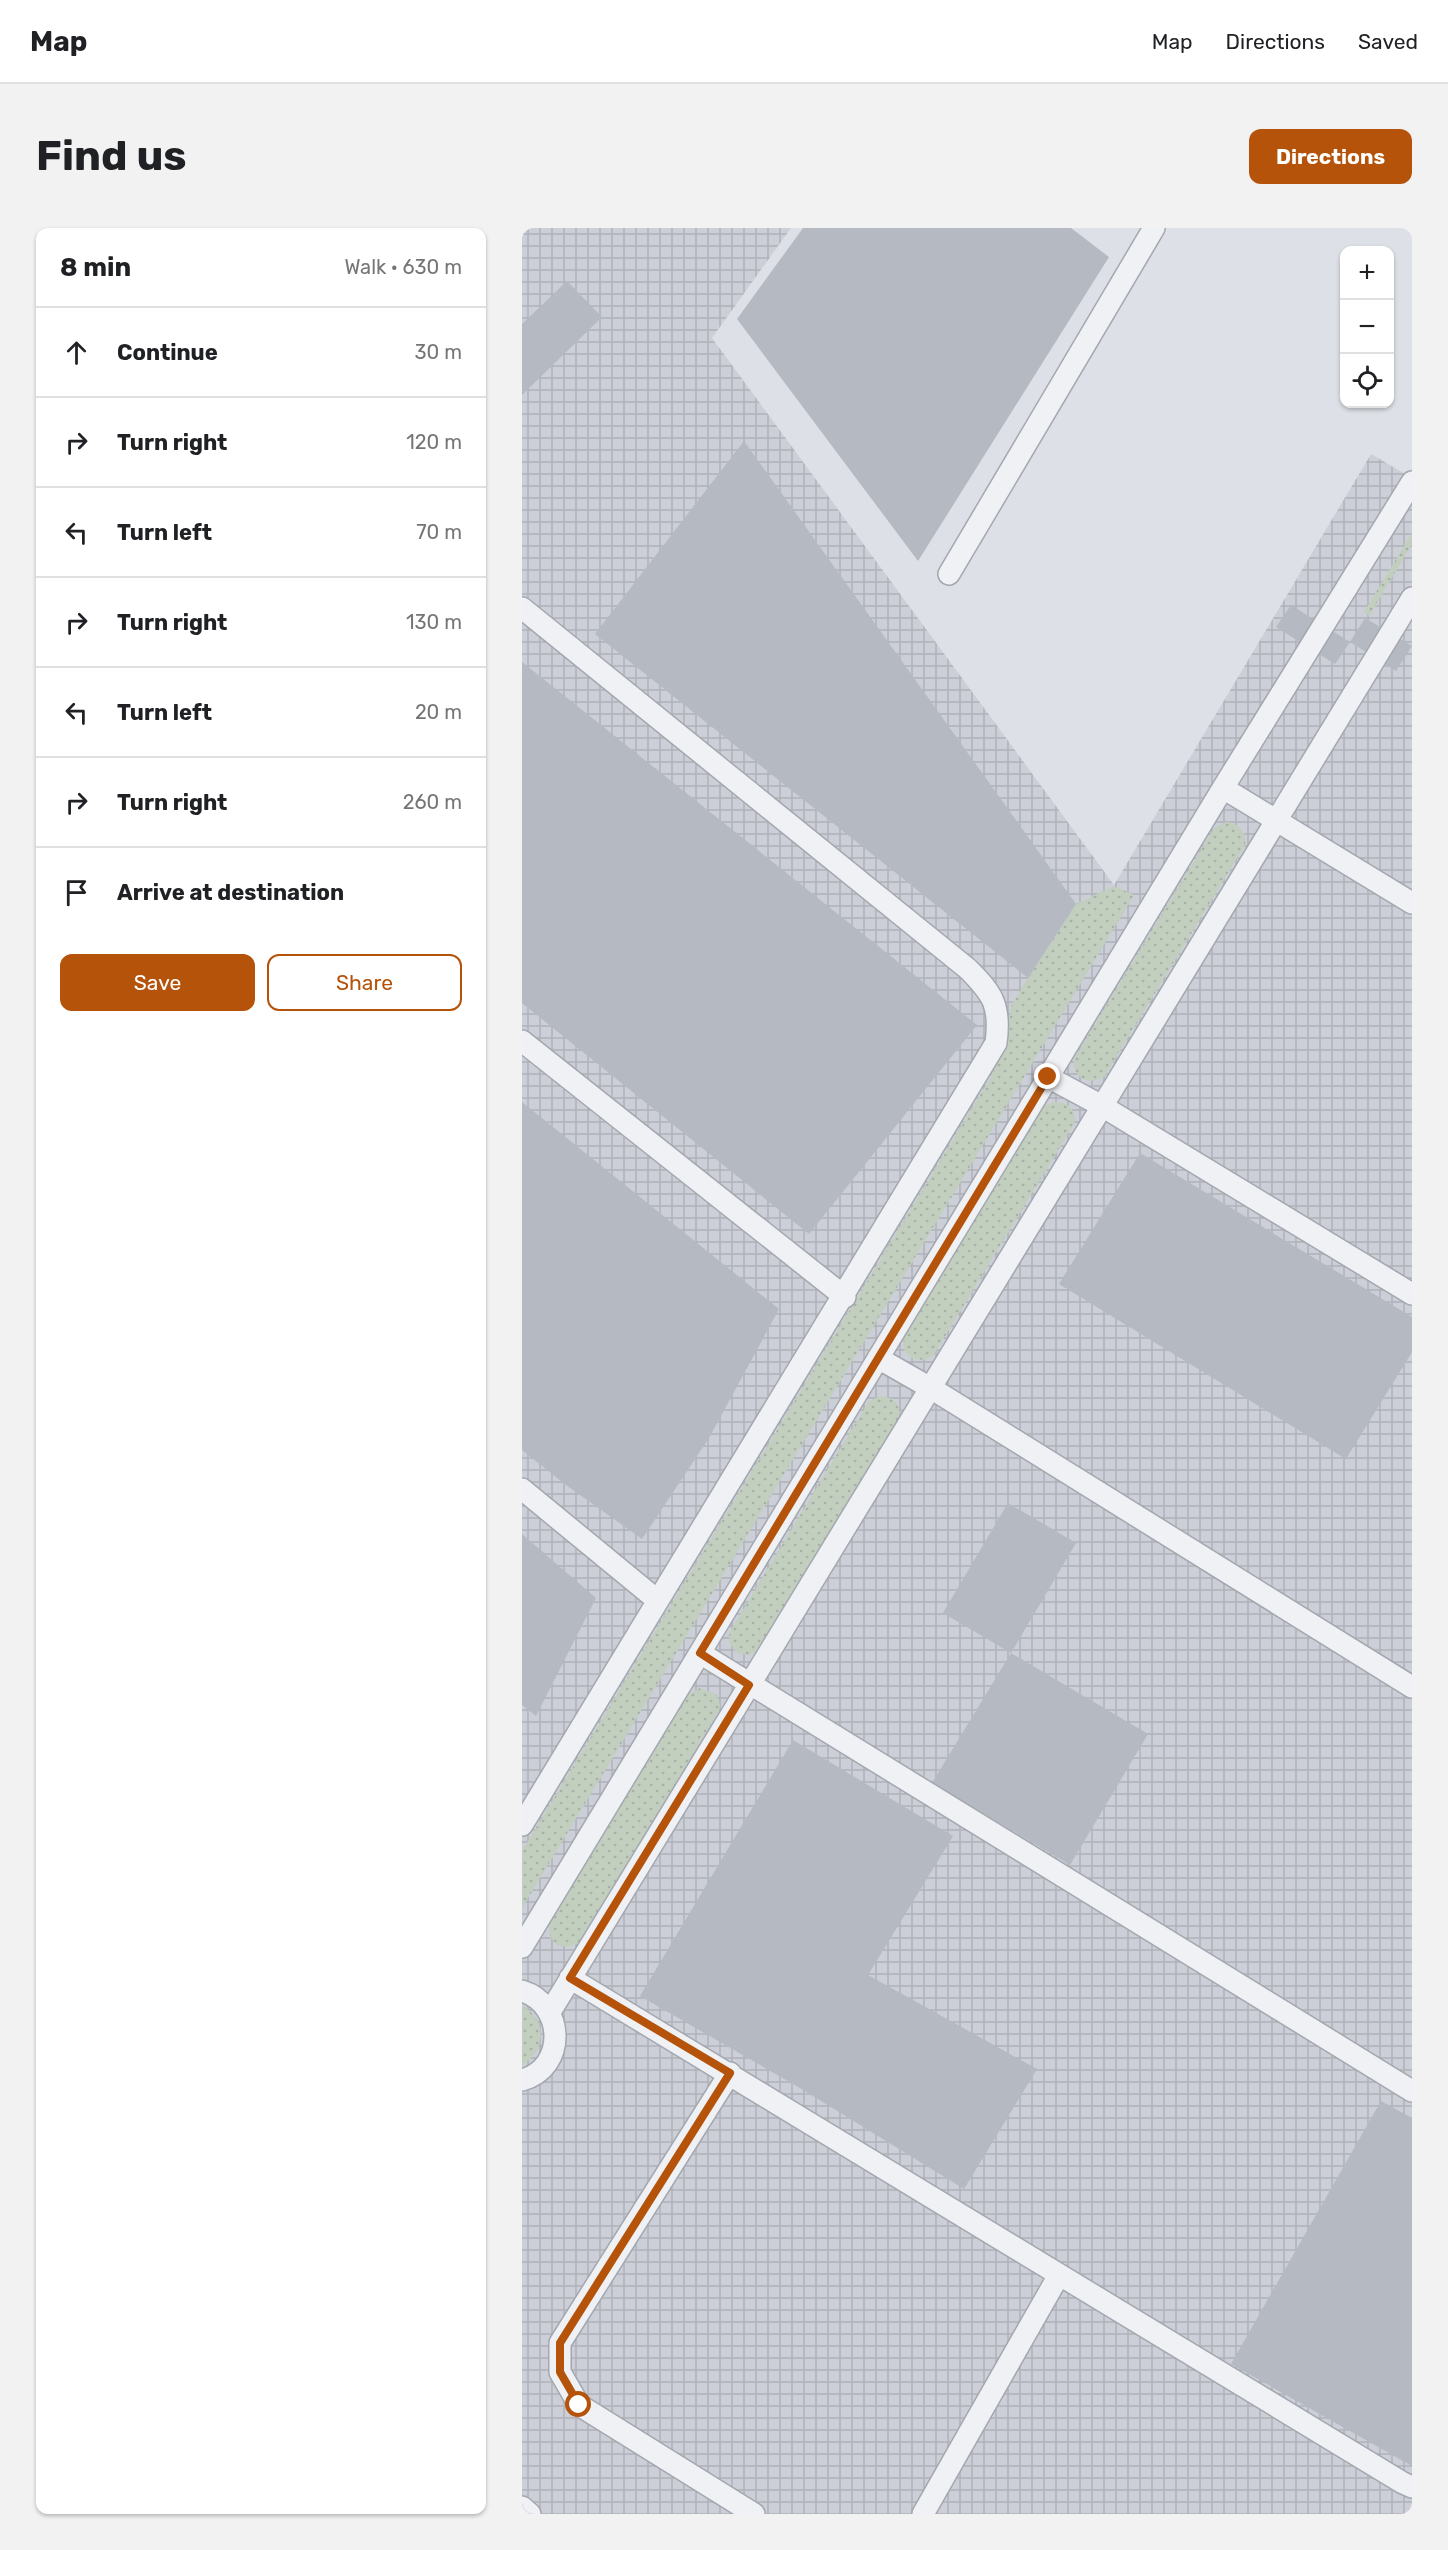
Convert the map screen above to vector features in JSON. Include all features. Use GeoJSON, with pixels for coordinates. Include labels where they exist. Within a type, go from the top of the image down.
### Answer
{"type":"FeatureCollection","features":[{"type":"Feature","properties":{"kind":"lane"},"geometry":{"type":"LineString","coordinates":[[949,574],[1154,228]]}},
{"type":"Feature","properties":{"kind":"lane"},"geometry":{"type":"LineString","coordinates":[[522,1947],[1223,788],[1412,482]]}},
{"type":"Feature","properties":{"kind":"lane"},"geometry":{"type":"LineString","coordinates":[[550,2012],[1412,598]]}},
{"type":"Feature","properties":{"kind":"lane"},"geometry":{"type":"LineString","coordinates":[[522,608],[968,969],[985,986],[996,1004],[999,1024],[996,1043],[845,1298],[657,1600],[522,1824]]}},
{"type":"Feature","properties":{"kind":"lane"},"geometry":{"type":"LineString","coordinates":[[1223,788],[1412,903]]}},
{"type":"Feature","properties":{"kind":"lane"},"geometry":{"type":"LineString","coordinates":[[522,1041],[845,1298]]}},
{"type":"Feature","properties":{"kind":"lane"},"geometry":{"type":"LineString","coordinates":[[1048,1077],[1102,1106],[1412,1294]]}},
{"type":"Feature","properties":{"kind":"lane"},"geometry":{"type":"LineString","coordinates":[[878,1358],[931,1387],[1412,1687]]}},
{"type":"Feature","properties":{"kind":"lane"},"geometry":{"type":"LineString","coordinates":[[522,1489],[657,1600]]}},
{"type":"Feature","properties":{"kind":"lane"},"geometry":{"type":"LineString","coordinates":[[700,1653],[1412,2091]]}},
{"type":"Feature","properties":{"kind":"lane"},"geometry":{"type":"LineString","coordinates":[[570,1978],[730,2073],[1403,2484],[1412,2487]]}},
{"type":"Feature","properties":{"kind":"lane"},"geometry":{"type":"LineString","coordinates":[[522,1991],[539,2000],[550,2012],[555,2027],[555,2043],[550,2058],[540,2071],[522,2080]]}},
{"type":"Feature","properties":{"kind":"lane"},"geometry":{"type":"LineString","coordinates":[[730,2073],[560,2343],[560,2372],[579,2405],[754,2514]]}},
{"type":"Feature","properties":{"kind":"lane"},"geometry":{"type":"LineString","coordinates":[[923,2514],[1059,2275]]}},
{"type":"Feature","properties":{"kind":"lane"},"geometry":{"type":"LineString","coordinates":[[522,2507],[530,2514]]}},
{"type":"Feature","properties":{"kind":"shaded area"},"geometry":{"type":"Polygon","coordinates":[[[522,228],[791,228],[712,338],[1114,885],[1371,454],[1412,478],[1412,2514],[522,2514],[522,228]]]}},
{"type":"Feature","properties":{"kind":"green space"},"geometry":{"type":"Polygon","coordinates":[[[1412,533],[1412,544],[1369,616],[1364,612],[1412,533]]]}},
{"type":"Feature","properties":{"kind":"green space"},"geometry":{"type":"Polygon","coordinates":[[[1226,822],[1235,824],[1241,829],[1245,836],[1245,845],[1104,1077],[1093,1081],[1083,1078],[1076,1071],[1074,1059],[1215,827],[1226,822]]]}},
{"type":"Feature","properties":{"kind":"green space"},"geometry":{"type":"Polygon","coordinates":[[[1114,886],[1134,895],[522,1908],[522,1851],[991,1077],[1007,1040],[1011,1006],[1076,904],[1114,886]]]}},
{"type":"Feature","properties":{"kind":"green space"},"geometry":{"type":"Polygon","coordinates":[[[1055,1102],[1064,1103],[1071,1108],[1075,1119],[1074,1124],[933,1356],[922,1360],[911,1358],[903,1345],[904,1338],[1044,1106],[1055,1102]]]}},
{"type":"Feature","properties":{"kind":"green space"},"geometry":{"type":"Polygon","coordinates":[[[880,1396],[896,1402],[900,1413],[899,1418],[759,1650],[748,1655],[737,1653],[730,1644],[729,1633],[869,1401],[880,1396]]]}},
{"type":"Feature","properties":{"kind":"green space"},"geometry":{"type":"Polygon","coordinates":[[[700,1688],[716,1694],[720,1705],[719,1711],[579,1943],[568,1947],[557,1945],[550,1937],[549,1925],[689,1694],[700,1688]]]}},
{"type":"Feature","properties":{"kind":"green space"},"geometry":{"type":"Polygon","coordinates":[[[522,2006],[536,2019],[541,2035],[536,2052],[522,2065],[522,2006]]]}},
{"type":"Feature","properties":{"kind":"building"},"geometry":{"type":"Polygon","coordinates":[[[803,228],[1071,228],[1109,257],[918,561],[737,319],[803,228]]]}},
{"type":"Feature","properties":{"kind":"building"},"geometry":{"type":"Polygon","coordinates":[[[567,281],[602,317],[522,395],[522,324],[567,281]]]}},
{"type":"Feature","properties":{"kind":"building"},"geometry":{"type":"Polygon","coordinates":[[[744,441],[1076,904],[1028,978],[595,634],[744,441]]]}},
{"type":"Feature","properties":{"kind":"building"},"geometry":{"type":"Polygon","coordinates":[[[1291,605],[1350,642],[1335,664],[1276,627],[1291,605]]]}},
{"type":"Feature","properties":{"kind":"building"},"geometry":{"type":"Polygon","coordinates":[[[1365,618],[1412,646],[1396,671],[1350,642],[1365,618]]]}},
{"type":"Feature","properties":{"kind":"building"},"geometry":{"type":"Polygon","coordinates":[[[522,662],[977,1025],[809,1234],[522,1003],[522,662]]]}},
{"type":"Feature","properties":{"kind":"building"},"geometry":{"type":"Polygon","coordinates":[[[522,1102],[779,1309],[709,1438],[642,1539],[566,1485],[522,1450],[522,1102]]]}},
{"type":"Feature","properties":{"kind":"building"},"geometry":{"type":"Polygon","coordinates":[[[1140,1153],[1412,1317],[1412,1352],[1346,1459],[1059,1284],[1140,1153]]]}},
{"type":"Feature","properties":{"kind":"building"},"geometry":{"type":"Polygon","coordinates":[[[1008,1503],[1076,1543],[1011,1653],[943,1613],[1008,1503]]]}},
{"type":"Feature","properties":{"kind":"building"},"geometry":{"type":"Polygon","coordinates":[[[522,1534],[596,1598],[536,1716],[522,1705],[522,1534]]]}},
{"type":"Feature","properties":{"kind":"building"},"geometry":{"type":"Polygon","coordinates":[[[1011,1653],[1148,1734],[1070,1865],[932,1783],[1011,1653]]]}},
{"type":"Feature","properties":{"kind":"building"},"geometry":{"type":"Polygon","coordinates":[[[793,1740],[953,1836],[868,1975],[1037,2069],[964,2189],[800,2088],[640,1996],[793,1740]]]}},
{"type":"Feature","properties":{"kind":"building"},"geometry":{"type":"Polygon","coordinates":[[[1381,2101],[1412,2118],[1412,2466],[1231,2364],[1381,2101]]]}},
{"type":"Feature","properties":{"kind":"route"},"geometry":{"type":"LineString","coordinates":[[579,2405],[560,2372],[560,2343],[730,2073],[570,1978],[749,1685],[700,1653],[1048,1077]]}}]}
